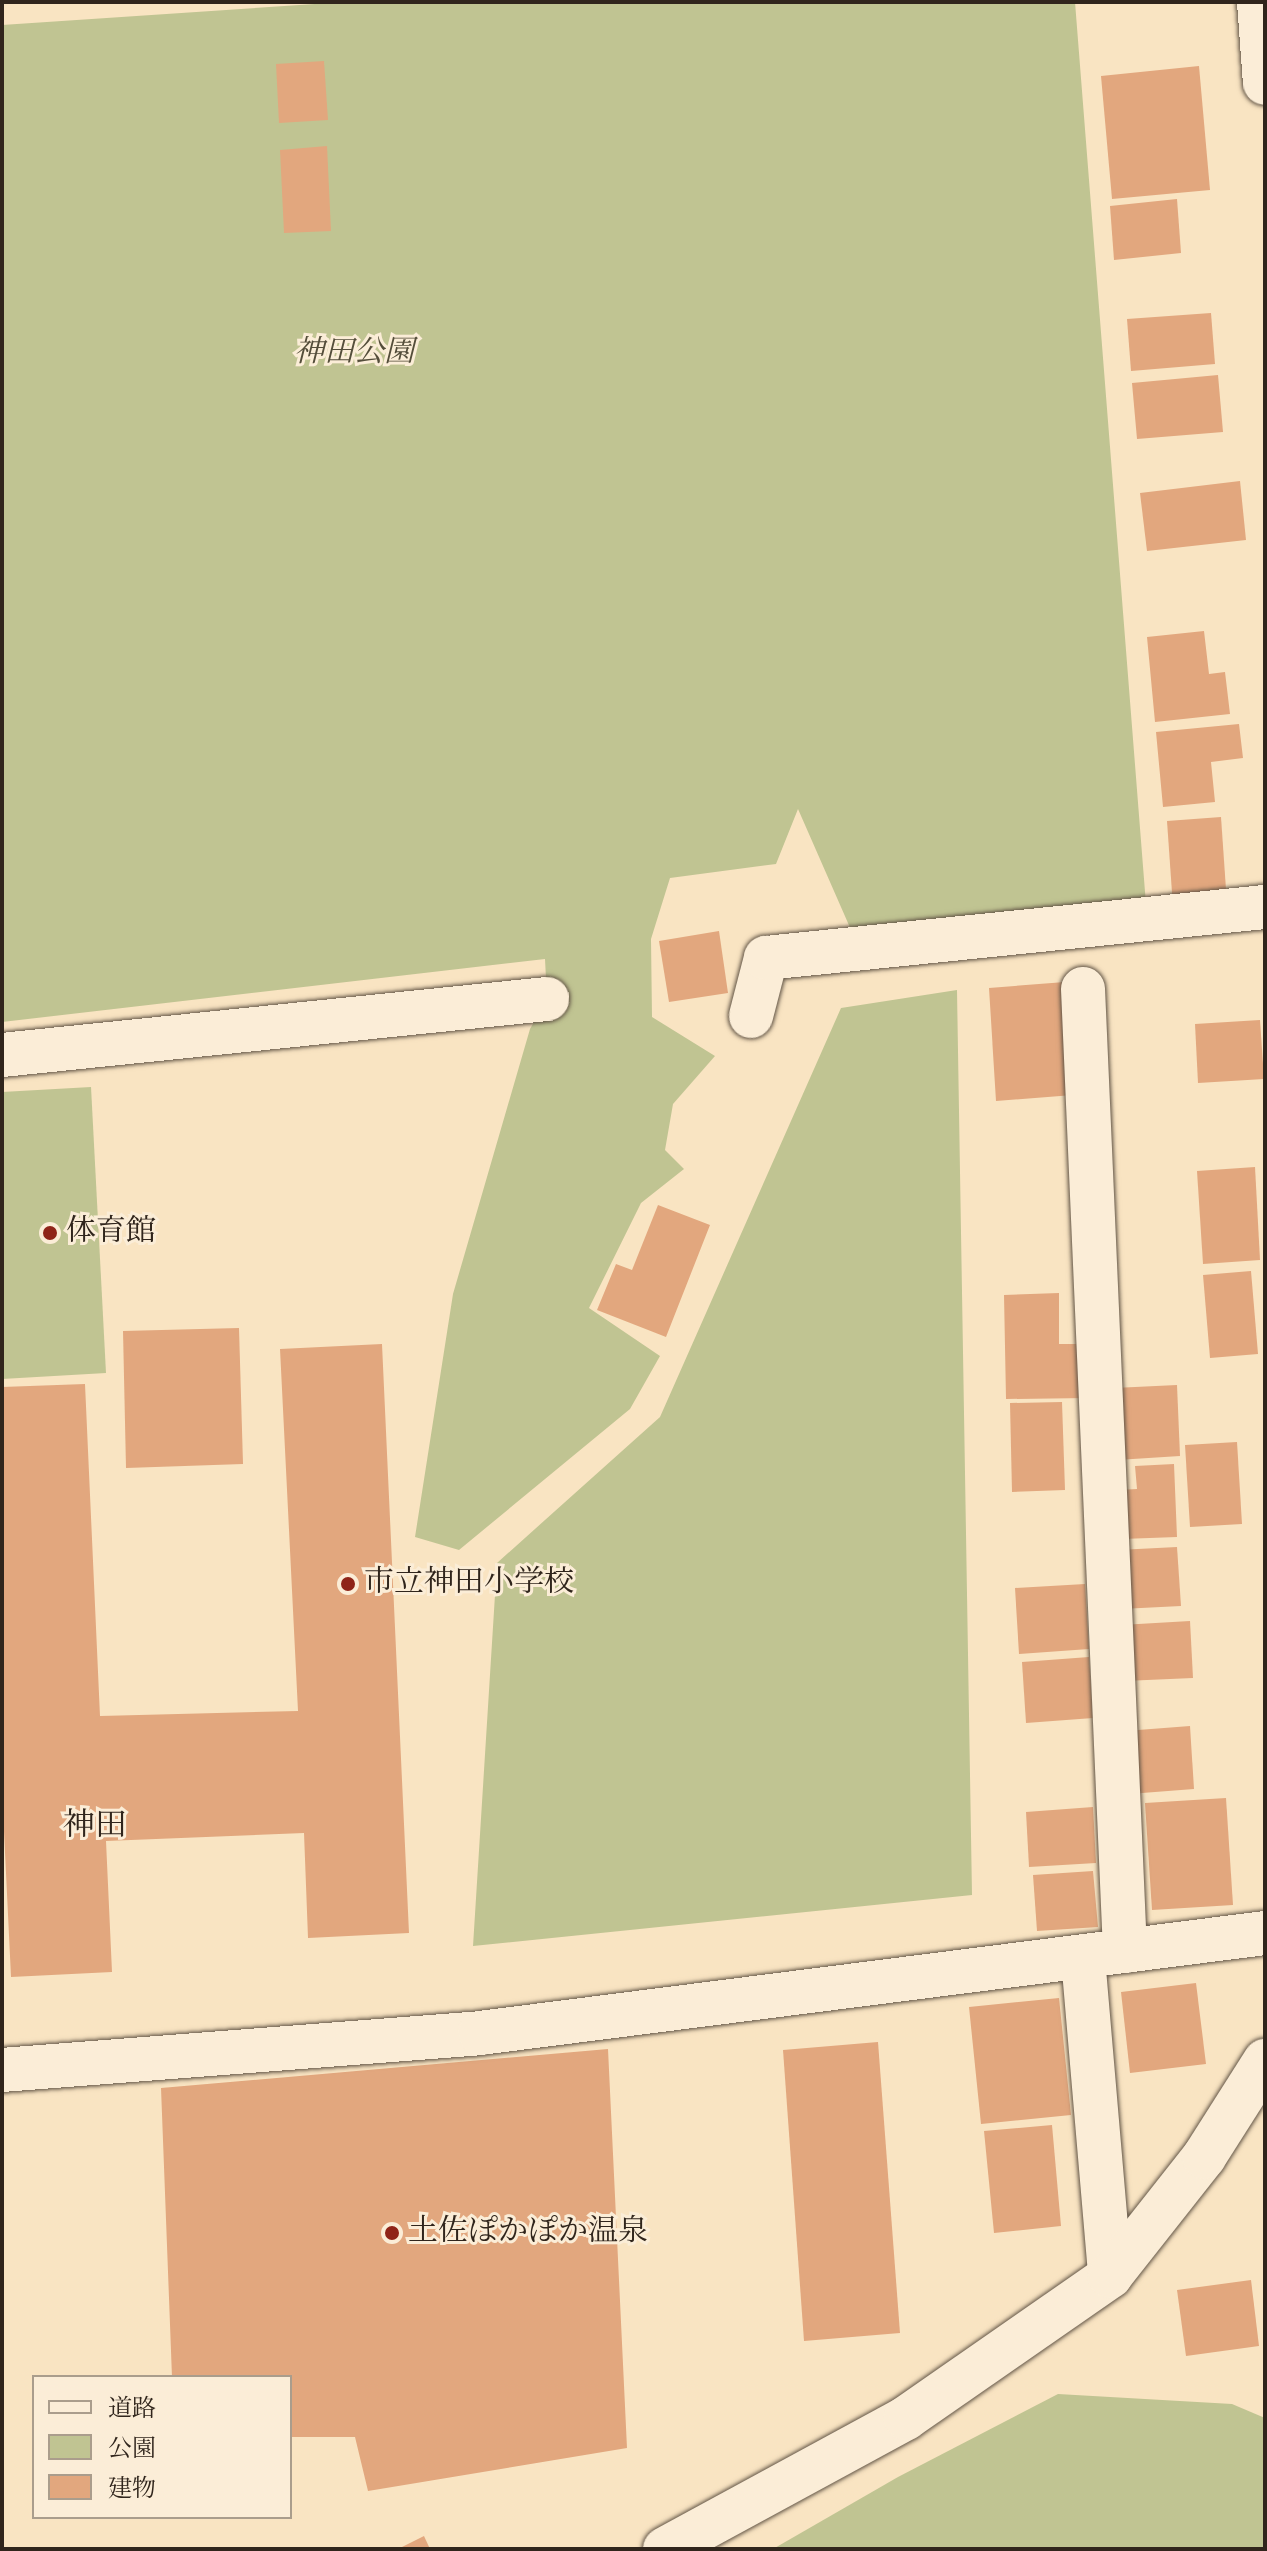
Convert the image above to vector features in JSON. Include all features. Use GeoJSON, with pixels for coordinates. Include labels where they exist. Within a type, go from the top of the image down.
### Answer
{"type":"FeatureCollection","features":[{"type":"Feature","properties":{"kind":"street"},"geometry":{"type":"LineString","coordinates":[[1259,2],[1265,83]]}},
{"type":"Feature","properties":{"kind":"street"},"geometry":{"type":"LineString","coordinates":[[751,1016],[766,958],[1265,907]]}},
{"type":"Feature","properties":{"kind":"street"},"geometry":{"type":"LineString","coordinates":[[1083,989],[1110,2276]]}},
{"type":"Feature","properties":{"kind":"street"},"geometry":{"type":"LineString","coordinates":[[2,1055],[547,999]]}},
{"type":"Feature","properties":{"kind":"street"},"geometry":{"type":"LineString","coordinates":[[2,2070],[480,2033],[1265,1933]]}},
{"type":"Feature","properties":{"kind":"street"},"geometry":{"type":"LineString","coordinates":[[665,2549],[906,2418],[1110,2276],[1204,2157],[1265,2061]]}},
{"type":"Feature","properties":{"kind":"green space","name":"神田公園"},"geometry":{"type":"Polygon","coordinates":[[[345,2],[1075,2],[1147,917],[855,939],[798,809],[776,864],[670,878],[651,939],[652,1017],[715,1056],[673,1104],[665,1150],[684,1169],[641,1203],[589,1308],[660,1356],[630,1409],[459,1550],[415,1537],[453,1294],[530,1029],[547,999],[545,959],[2,1022],[2,25],[345,2]]]}},
{"type":"Feature","properties":{"kind":"green space"},"geometry":{"type":"Polygon","coordinates":[[[957,990],[972,1895],[473,1946],[497,1563],[660,1417],[841,1008],[957,990]]]}},
{"type":"Feature","properties":{"kind":"green space","name":"体育館"},"geometry":{"type":"Polygon","coordinates":[[[91,1087],[106,1373],[2,1379],[2,1092],[91,1087]]]}},
{"type":"Feature","properties":{"kind":"green space"},"geometry":{"type":"Polygon","coordinates":[[[1058,2394],[1232,2404],[1265,2418],[1265,2549],[773,2549],[898,2477],[1058,2394]]]}},
{"type":"Feature","properties":{"kind":"building"},"geometry":{"type":"Polygon","coordinates":[[[324,61],[328,120],[279,123],[276,64],[324,61]]]}},
{"type":"Feature","properties":{"kind":"building"},"geometry":{"type":"Polygon","coordinates":[[[1199,66],[1210,190],[1112,199],[1101,76],[1199,66]]]}},
{"type":"Feature","properties":{"kind":"building"},"geometry":{"type":"Polygon","coordinates":[[[327,146],[331,231],[284,233],[280,150],[327,146]]]}},
{"type":"Feature","properties":{"kind":"building"},"geometry":{"type":"Polygon","coordinates":[[[1177,199],[1181,253],[1114,260],[1110,206],[1177,199]]]}},
{"type":"Feature","properties":{"kind":"building"},"geometry":{"type":"Polygon","coordinates":[[[1211,313],[1215,364],[1131,371],[1127,319],[1211,313]]]}},
{"type":"Feature","properties":{"kind":"building"},"geometry":{"type":"Polygon","coordinates":[[[1218,375],[1223,432],[1137,439],[1132,383],[1218,375]]]}},
{"type":"Feature","properties":{"kind":"building"},"geometry":{"type":"Polygon","coordinates":[[[1240,481],[1246,540],[1147,551],[1140,493],[1240,481]]]}},
{"type":"Feature","properties":{"kind":"building"},"geometry":{"type":"Polygon","coordinates":[[[1204,631],[1209,674],[1225,672],[1230,714],[1155,722],[1147,637],[1204,631]]]}},
{"type":"Feature","properties":{"kind":"building"},"geometry":{"type":"Polygon","coordinates":[[[1239,724],[1243,758],[1211,762],[1215,802],[1163,807],[1156,732],[1239,724]]]}},
{"type":"Feature","properties":{"kind":"building"},"geometry":{"type":"Polygon","coordinates":[[[1221,817],[1227,904],[1173,907],[1167,821],[1221,817]]]}},
{"type":"Feature","properties":{"kind":"building"},"geometry":{"type":"Polygon","coordinates":[[[719,931],[728,993],[669,1002],[659,941],[719,931]]]}},
{"type":"Feature","properties":{"kind":"building"},"geometry":{"type":"Polygon","coordinates":[[[1065,982],[1073,1095],[996,1101],[989,988],[1065,982]]]}},
{"type":"Feature","properties":{"kind":"building"},"geometry":{"type":"Polygon","coordinates":[[[1260,1020],[1264,1079],[1198,1083],[1195,1024],[1260,1020]]]}},
{"type":"Feature","properties":{"kind":"building"},"geometry":{"type":"Polygon","coordinates":[[[1255,1167],[1260,1260],[1203,1264],[1197,1171],[1255,1167]]]}},
{"type":"Feature","properties":{"kind":"building"},"geometry":{"type":"Polygon","coordinates":[[[658,1205],[710,1225],[666,1337],[597,1310],[616,1264],[632,1270],[658,1205]]]}},
{"type":"Feature","properties":{"kind":"building"},"geometry":{"type":"Polygon","coordinates":[[[1251,1271],[1258,1354],[1210,1358],[1203,1275],[1251,1271]]]}},
{"type":"Feature","properties":{"kind":"building"},"geometry":{"type":"Polygon","coordinates":[[[1059,1293],[1059,1344],[1085,1344],[1087,1398],[1006,1399],[1004,1295],[1059,1293]]]}},
{"type":"Feature","properties":{"kind":"building"},"geometry":{"type":"Polygon","coordinates":[[[239,1328],[243,1464],[126,1468],[123,1331],[239,1328]]]}},
{"type":"Feature","properties":{"kind":"building"},"geometry":{"type":"Polygon","coordinates":[[[382,1344],[409,1933],[308,1938],[304,1833],[106,1841],[112,1972],[11,1977],[2,1790],[2,1387],[85,1384],[100,1716],[298,1711],[280,1349],[382,1344]]]}},
{"type":"Feature","properties":{"kind":"building"},"geometry":{"type":"Polygon","coordinates":[[[1177,1385],[1180,1456],[1117,1460],[1114,1388],[1177,1385]]]}},
{"type":"Feature","properties":{"kind":"building"},"geometry":{"type":"Polygon","coordinates":[[[1062,1402],[1065,1490],[1012,1492],[1010,1403],[1062,1402]]]}},
{"type":"Feature","properties":{"kind":"building"},"geometry":{"type":"Polygon","coordinates":[[[1237,1442],[1242,1524],[1190,1527],[1185,1445],[1237,1442]]]}},
{"type":"Feature","properties":{"kind":"building"},"geometry":{"type":"Polygon","coordinates":[[[1174,1464],[1177,1537],[1122,1539],[1119,1490],[1137,1489],[1135,1466],[1174,1464]]]}},
{"type":"Feature","properties":{"kind":"building"},"geometry":{"type":"Polygon","coordinates":[[[1177,1547],[1181,1606],[1121,1609],[1118,1550],[1177,1547]]]}},
{"type":"Feature","properties":{"kind":"building"},"geometry":{"type":"Polygon","coordinates":[[[1085,1584],[1089,1649],[1019,1654],[1015,1588],[1085,1584]]]}},
{"type":"Feature","properties":{"kind":"building"},"geometry":{"type":"Polygon","coordinates":[[[1190,1621],[1193,1678],[1124,1681],[1121,1625],[1190,1621]]]}},
{"type":"Feature","properties":{"kind":"building"},"geometry":{"type":"Polygon","coordinates":[[[1089,1657],[1093,1718],[1026,1723],[1022,1662],[1089,1657]]]}},
{"type":"Feature","properties":{"kind":"building"},"geometry":{"type":"Polygon","coordinates":[[[1190,1726],[1194,1789],[1129,1794],[1125,1731],[1190,1726]]]}},
{"type":"Feature","properties":{"kind":"building"},"geometry":{"type":"Polygon","coordinates":[[[1226,1798],[1233,1905],[1152,1910],[1145,1803],[1226,1798]]]}},
{"type":"Feature","properties":{"kind":"building"},"geometry":{"type":"Polygon","coordinates":[[[1093,1807],[1096,1863],[1029,1867],[1026,1812],[1093,1807]]]}},
{"type":"Feature","properties":{"kind":"building"},"geometry":{"type":"Polygon","coordinates":[[[1093,1871],[1098,1927],[1037,1931],[1033,1875],[1093,1871]]]}},
{"type":"Feature","properties":{"kind":"building"},"geometry":{"type":"Polygon","coordinates":[[[1196,1983],[1206,2064],[1130,2073],[1121,1992],[1196,1983]]]}},
{"type":"Feature","properties":{"kind":"building"},"geometry":{"type":"Polygon","coordinates":[[[1059,1998],[1071,2115],[981,2124],[969,2007],[1059,1998]]]}},
{"type":"Feature","properties":{"kind":"building"},"geometry":{"type":"Polygon","coordinates":[[[878,2042],[900,2333],[804,2341],[783,2050],[878,2042]]]}},
{"type":"Feature","properties":{"kind":"building","name":"土佐ぽかぽか温泉"},"geometry":{"type":"Polygon","coordinates":[[[608,2049],[627,2448],[368,2491],[355,2437],[292,2437],[292,2375],[172,2375],[161,2088],[608,2049]]]}},
{"type":"Feature","properties":{"kind":"building"},"geometry":{"type":"Polygon","coordinates":[[[1052,2125],[1061,2226],[994,2233],[984,2131],[1052,2125]]]}},
{"type":"Feature","properties":{"kind":"building"},"geometry":{"type":"Polygon","coordinates":[[[1251,2280],[1259,2346],[1186,2356],[1177,2290],[1251,2280]]]}},
{"type":"Feature","properties":{"kind":"building"},"geometry":{"type":"Polygon","coordinates":[[[424,2536],[430,2549],[398,2549],[424,2536]]]}},
{"type":"Feature","properties":{"kind":"place","name":"体育館"},"geometry":{"type":"Point","coordinates":[50,1233]}},
{"type":"Feature","properties":{"kind":"place","name":"市立神田小学校"},"geometry":{"type":"Point","coordinates":[348,1584]}},
{"type":"Feature","properties":{"kind":"place","name":"土佐ぽかぽか温泉"},"geometry":{"type":"Point","coordinates":[392,2233]}},
{"type":"Feature","properties":{"kind":"district","name":"神田"},"geometry":{"type":"Point","coordinates":[95,1827]}}]}
